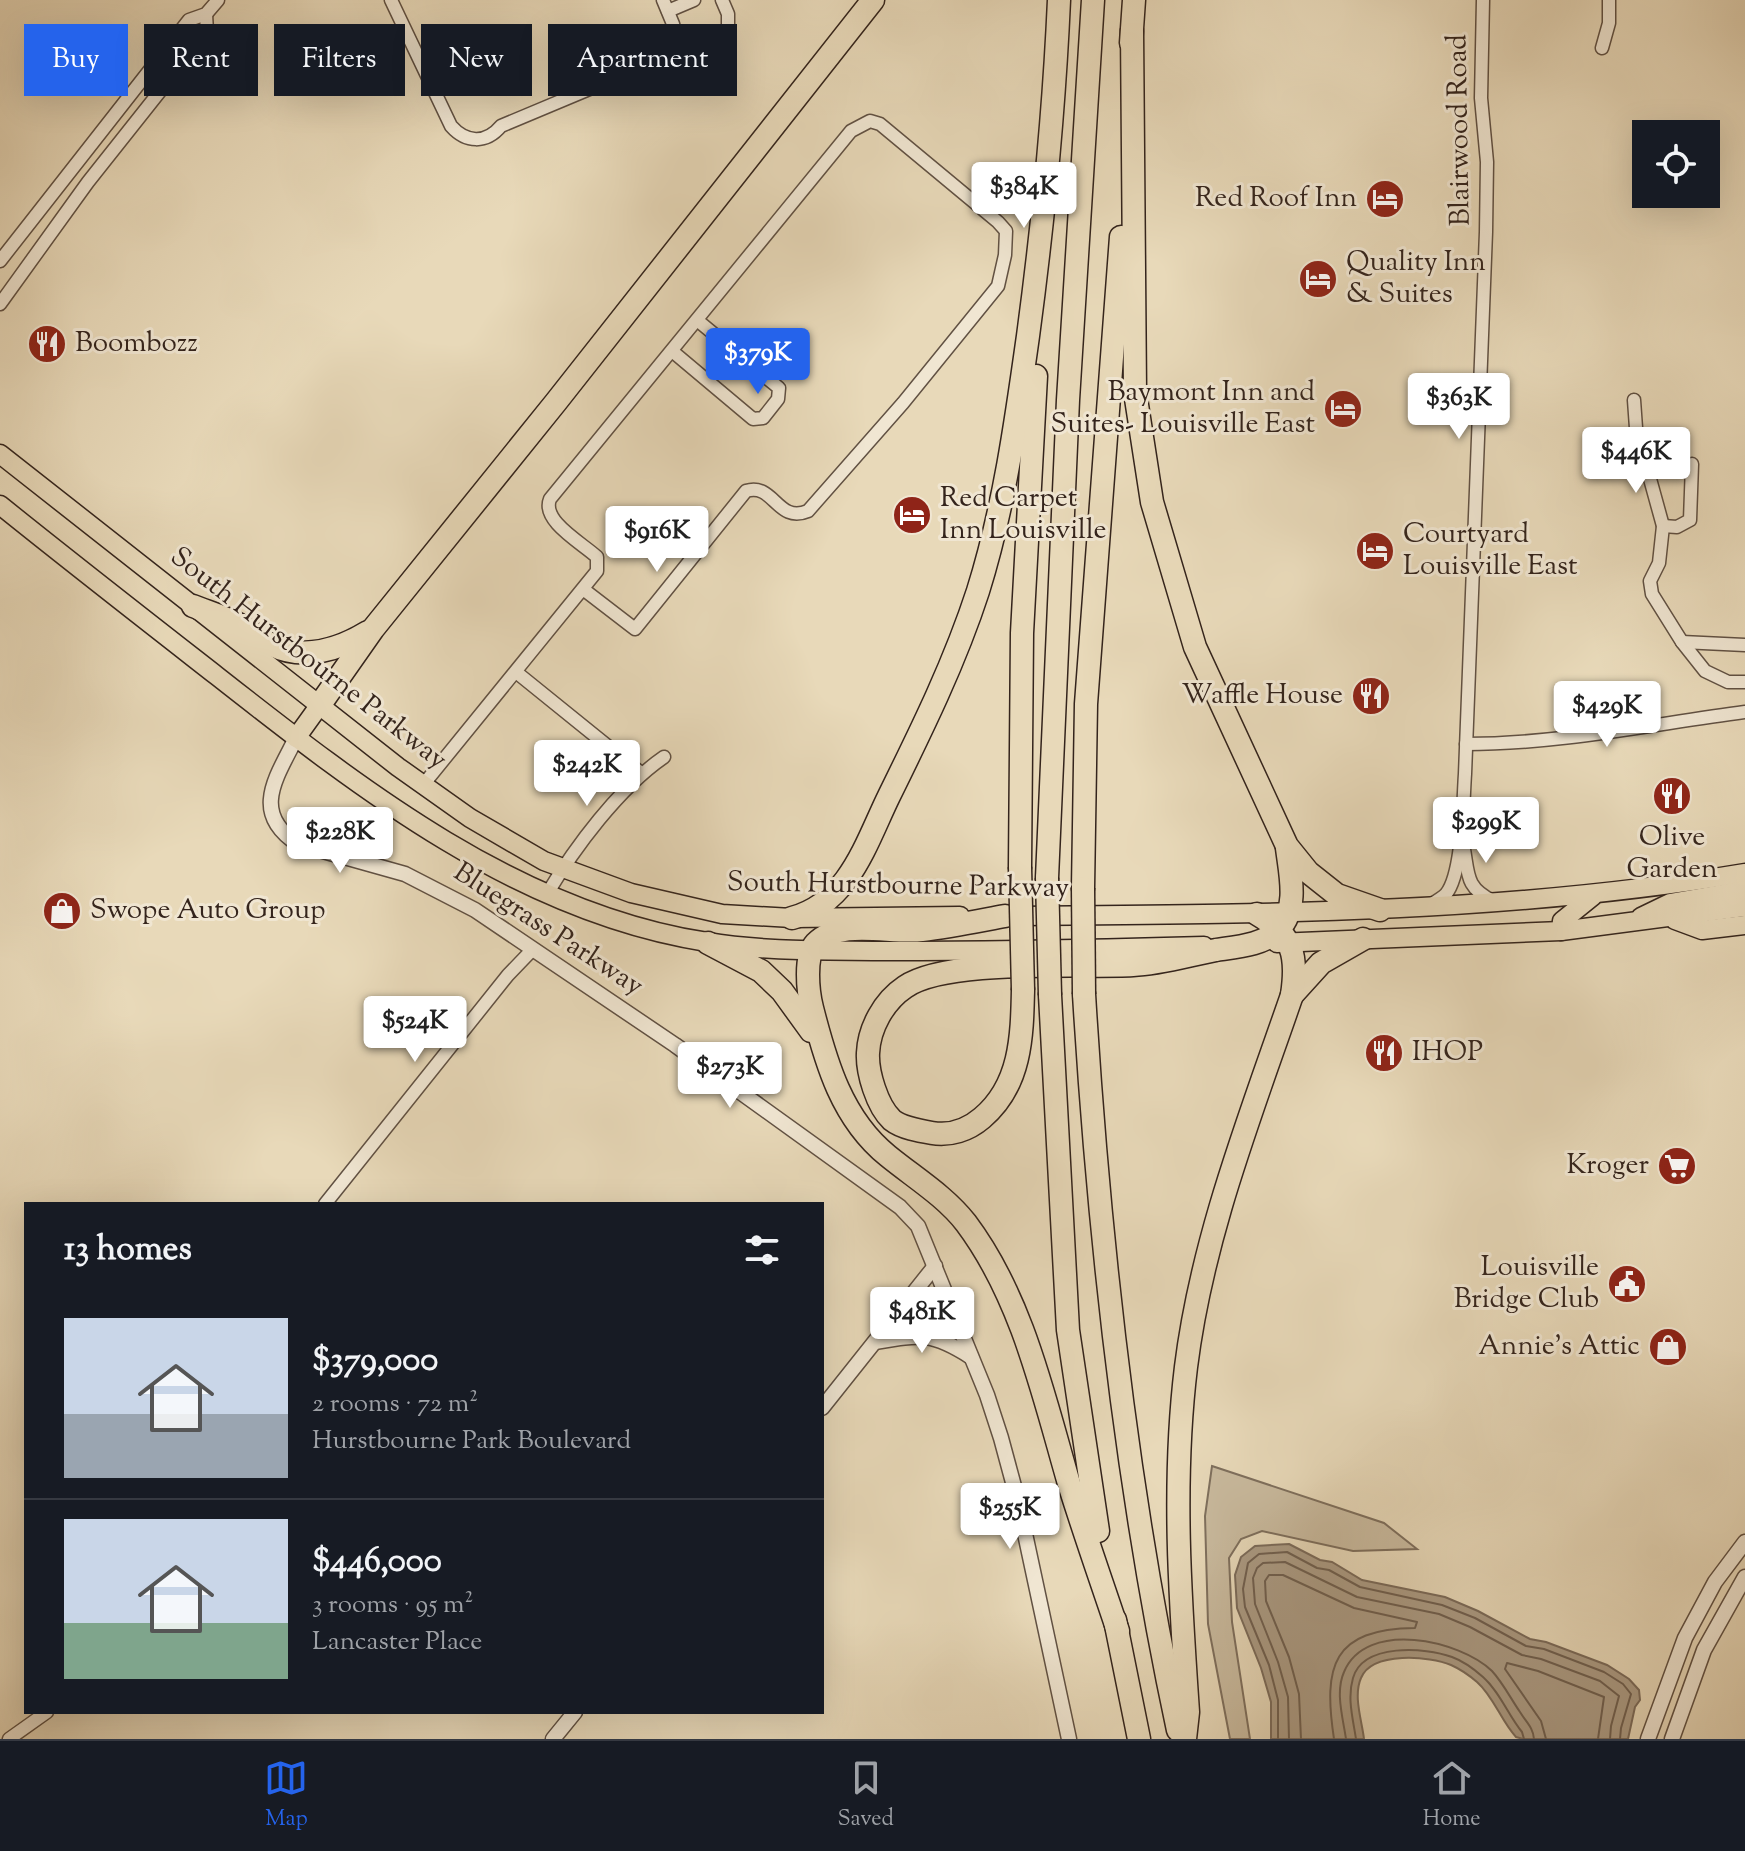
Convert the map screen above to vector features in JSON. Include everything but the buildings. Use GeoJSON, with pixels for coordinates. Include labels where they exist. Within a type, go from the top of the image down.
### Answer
{"type":"FeatureCollection","features":[{"type":"Feature","properties":{"kind":"highway"},"geometry":{"type":"LineString","coordinates":[[319,706],[373,629],[873,0]]}},
{"type":"Feature","properties":{"kind":"highway"},"geometry":{"type":"LineString","coordinates":[[1059,0],[1022,633],[1020,867],[1023,990],[1022,1041],[1015,1071],[996,1106],[972,1126],[944,1135],[917,1131],[892,1120],[867,1069],[869,1038],[883,1009],[906,986],[933,975],[962,969],[1137,965],[1249,944],[1285,929]]}},
{"type":"Feature","properties":{"kind":"highway"},"geometry":{"type":"LineString","coordinates":[[1093,0],[1068,400],[1047,878],[1050,995],[1068,1330],[1090,1493],[1139,1739]]}},
{"type":"Feature","properties":{"kind":"highway"},"geometry":{"type":"LineString","coordinates":[[1134,0],[1120,255],[1086,704],[1084,994],[1092,1119],[1118,1378],[1148,1576],[1182,1739]]}},
{"type":"Feature","properties":{"kind":"highway"},"geometry":{"type":"LineString","coordinates":[[1132,31],[1135,392],[1152,502],[1195,647],[1287,846],[1308,872],[1337,895],[1380,910]]}},
{"type":"Feature","properties":{"kind":"highway"},"geometry":{"type":"LineString","coordinates":[[792,918],[827,902],[846,881],[960,642],[979,588],[1013,450],[1045,207]]}},
{"type":"Feature","properties":{"kind":"highway"},"geometry":{"type":"LineString","coordinates":[[193,606],[237,623],[273,646],[292,652],[322,651],[347,645],[373,629]]}},
{"type":"Feature","properties":{"kind":"highway"},"geometry":{"type":"LineString","coordinates":[[1182,1739],[1188,1712],[1178,1493],[1186,1365],[1208,1254],[1226,1187],[1292,995],[1296,968],[1285,929],[1293,890],[1287,846]]}},
{"type":"Feature","properties":{"kind":"highway"},"geometry":{"type":"LineString","coordinates":[[1257,914],[1285,929]]}},
{"type":"Feature","properties":{"kind":"highway"},"geometry":{"type":"LineString","coordinates":[[1005,916],[919,931],[848,930],[830,933],[811,950],[807,982],[824,1050],[841,1096],[857,1125],[885,1154],[956,1211],[975,1236],[999,1278],[1043,1389],[1070,1486],[1118,1631]]}},
{"type":"Feature","properties":{"kind":"highway"},"geometry":{"type":"LineString","coordinates":[[1292,995],[1321,963],[1363,939]]}},
{"type":"Feature","properties":{"kind":"highway"},"geometry":{"type":"LineString","coordinates":[[708,943],[761,971],[782,991],[824,1050]]}},
{"type":"Feature","properties":{"kind":"main road","name":"South Hurstbourne Parkway"},"geometry":{"type":"LineString","coordinates":[[0,454],[423,785],[506,841],[562,869],[677,905],[722,914],[792,918],[1257,914]]}},
{"type":"Feature","properties":{"kind":"main road"},"geometry":{"type":"LineString","coordinates":[[0,505],[296,738],[384,801],[529,887],[592,912],[708,943],[811,950],[1011,951],[1249,944]]}},
{"type":"Feature","properties":{"kind":"main road"},"geometry":{"type":"LineString","coordinates":[[296,738],[319,706]]}},
{"type":"Feature","properties":{"kind":"main road"},"geometry":{"type":"LineString","coordinates":[[1285,929],[1380,910],[1596,895],[1745,873]]}},
{"type":"Feature","properties":{"kind":"main road"},"geometry":{"type":"LineString","coordinates":[[1623,925],[1670,903],[1745,890]]}},
{"type":"Feature","properties":{"kind":"main road"},"geometry":{"type":"LineString","coordinates":[[1561,931],[1562,921],[1596,895]]}},
{"type":"Feature","properties":{"kind":"main road"},"geometry":{"type":"LineString","coordinates":[[1285,929],[1363,939],[1561,931],[1672,919],[1745,907]]}},
{"type":"Feature","properties":{"kind":"main road"},"geometry":{"type":"LineString","coordinates":[[1672,919],[1702,930],[1745,925]]}},
{"type":"Feature","properties":{"kind":"street"},"geometry":{"type":"LineString","coordinates":[[0,261],[189,20],[206,14],[218,0]]}},
{"type":"Feature","properties":{"kind":"street"},"geometry":{"type":"LineString","coordinates":[[391,0],[458,135],[476,140],[487,138],[501,126],[573,96]]}},
{"type":"Feature","properties":{"kind":"street"},"geometry":{"type":"LineString","coordinates":[[665,6],[694,0]]}},
{"type":"Feature","properties":{"kind":"street"},"geometry":{"type":"LineString","coordinates":[[722,0],[728,14],[728,24]]}},
{"type":"Feature","properties":{"kind":"street","name":"Blairwood Road"},"geometry":{"type":"LineString","coordinates":[[1427,908],[1445,895],[1452,882],[1461,835],[1486,232],[1487,162],[1481,98],[1483,0]]}},
{"type":"Feature","properties":{"kind":"street"},"geometry":{"type":"LineString","coordinates":[[1602,48],[1609,23],[1609,0]]}},
{"type":"Feature","properties":{"kind":"street"},"geometry":{"type":"LineString","coordinates":[[0,304],[88,182],[207,32],[206,14]]}},
{"type":"Feature","properties":{"kind":"street"},"geometry":{"type":"LineString","coordinates":[[423,785],[597,571],[597,557],[551,518],[547,505],[851,131],[870,121],[880,124],[1006,231],[1005,255],[998,286],[903,403],[808,511],[798,515],[789,513],[763,491],[746,491],[635,629],[583,589]]}},
{"type":"Feature","properties":{"kind":"street"},"geometry":{"type":"LineString","coordinates":[[672,351],[753,419],[763,418],[778,399],[779,388],[697,320]]}},
{"type":"Feature","properties":{"kind":"street"},"geometry":{"type":"LineString","coordinates":[[1634,400],[1636,428],[1663,526],[1661,555],[1650,587],[1655,600],[1682,642],[1710,674],[1728,682],[1745,682]]}},
{"type":"Feature","properties":{"kind":"street"},"geometry":{"type":"LineString","coordinates":[[1663,526],[1677,527],[1690,520],[1692,464]]}},
{"type":"Feature","properties":{"kind":"street"},"geometry":{"type":"LineString","coordinates":[[1682,642],[1745,645]]}},
{"type":"Feature","properties":{"kind":"street"},"geometry":{"type":"LineString","coordinates":[[516,672],[641,773]]}},
{"type":"Feature","properties":{"kind":"street"},"geometry":{"type":"LineString","coordinates":[[1466,744],[1599,732],[1745,712]]}},
{"type":"Feature","properties":{"kind":"street","name":"Bluegrass Parkway"},"geometry":{"type":"LineString","coordinates":[[296,738],[278,773],[270,798],[276,826],[287,837],[298,844],[373,864],[433,886],[475,910],[675,1045],[900,1207],[918,1226],[996,1424],[1018,1501],[1069,1739]]}},
{"type":"Feature","properties":{"kind":"street"},"geometry":{"type":"LineString","coordinates":[[547,894],[562,869],[641,773],[664,757]]}},
{"type":"Feature","properties":{"kind":"street","name":"Blairwood Road"},"geometry":{"type":"LineString","coordinates":[[1461,835],[1472,886],[1476,893],[1499,904]]}},
{"type":"Feature","properties":{"kind":"street"},"geometry":{"type":"LineString","coordinates":[[327,1202],[508,975],[533,949]]}},
{"type":"Feature","properties":{"kind":"street"},"geometry":{"type":"LineString","coordinates":[[824,1406],[935,1266]]}},
{"type":"Feature","properties":{"kind":"street"},"geometry":{"type":"LineString","coordinates":[[876,1342],[916,1335],[936,1337],[972,1357]]}},
{"type":"Feature","properties":{"kind":"street"},"geometry":{"type":"LineString","coordinates":[[1648,1739],[1685,1638],[1715,1582],[1745,1542]]}},
{"type":"Feature","properties":{"kind":"street"},"geometry":{"type":"LineString","coordinates":[[1672,1739],[1704,1650],[1745,1577]]}},
{"type":"Feature","properties":{"kind":"street"},"geometry":{"type":"LineString","coordinates":[[9,1739],[44,1714]]}},
{"type":"Feature","properties":{"kind":"street"},"geometry":{"type":"LineString","coordinates":[[553,1739],[573,1714]]}},
{"type":"Feature","properties":{"kind":"shaded area"},"geometry":{"type":"Polygon","coordinates":[[[1212,1466],[1384,1523],[1417,1549],[1353,1551],[1262,1531],[1241,1539],[1229,1558],[1232,1622],[1250,1739],[1230,1739],[1208,1624],[1205,1516],[1212,1466]]]}},
{"type":"Feature","properties":{"kind":"water"},"geometry":{"type":"Polygon","coordinates":[[[1289,1544],[1320,1560],[1332,1562],[1362,1580],[1445,1597],[1530,1639],[1607,1665],[1629,1679],[1639,1690],[1640,1700],[1635,1707],[1628,1739],[1516,1737],[1488,1695],[1468,1675],[1442,1662],[1402,1658],[1377,1663],[1367,1669],[1361,1678],[1358,1700],[1364,1739],[1271,1739],[1271,1702],[1237,1608],[1235,1575],[1241,1557],[1255,1546],[1289,1544]]]}},
{"type":"Feature","properties":{"kind":"place","name":"Red Roof Inn"},"geometry":{"type":"Point","coordinates":[1385,199]}},
{"type":"Feature","properties":{"kind":"place","name":"Quality Inn & Suites"},"geometry":{"type":"Point","coordinates":[1318,279]}},
{"type":"Feature","properties":{"kind":"place","name":"Boombozz"},"geometry":{"type":"Point","coordinates":[47,344]}},
{"type":"Feature","properties":{"kind":"place","name":"Baymont Inn and Suites- Louisville East"},"geometry":{"type":"Point","coordinates":[1343,409]}},
{"type":"Feature","properties":{"kind":"place","name":"Red Carpet Inn Louisville"},"geometry":{"type":"Point","coordinates":[912,515]}},
{"type":"Feature","properties":{"kind":"place","name":"Courtyard Louisville East"},"geometry":{"type":"Point","coordinates":[1375,551]}},
{"type":"Feature","properties":{"kind":"place","name":"Waffle House"},"geometry":{"type":"Point","coordinates":[1371,696]}},
{"type":"Feature","properties":{"kind":"place","name":"Olive Garden"},"geometry":{"type":"Point","coordinates":[1672,796]}},
{"type":"Feature","properties":{"kind":"place","name":"Swope Auto Group"},"geometry":{"type":"Point","coordinates":[62,911]}},
{"type":"Feature","properties":{"kind":"place","name":"IHOP"},"geometry":{"type":"Point","coordinates":[1384,1053]}},
{"type":"Feature","properties":{"kind":"place","name":"Kroger"},"geometry":{"type":"Point","coordinates":[1677,1166]}},
{"type":"Feature","properties":{"kind":"place","name":"Louisville Bridge Club"},"geometry":{"type":"Point","coordinates":[1627,1284]}},
{"type":"Feature","properties":{"kind":"place","name":"Annie's Attic"},"geometry":{"type":"Point","coordinates":[1668,1347]}}]}
